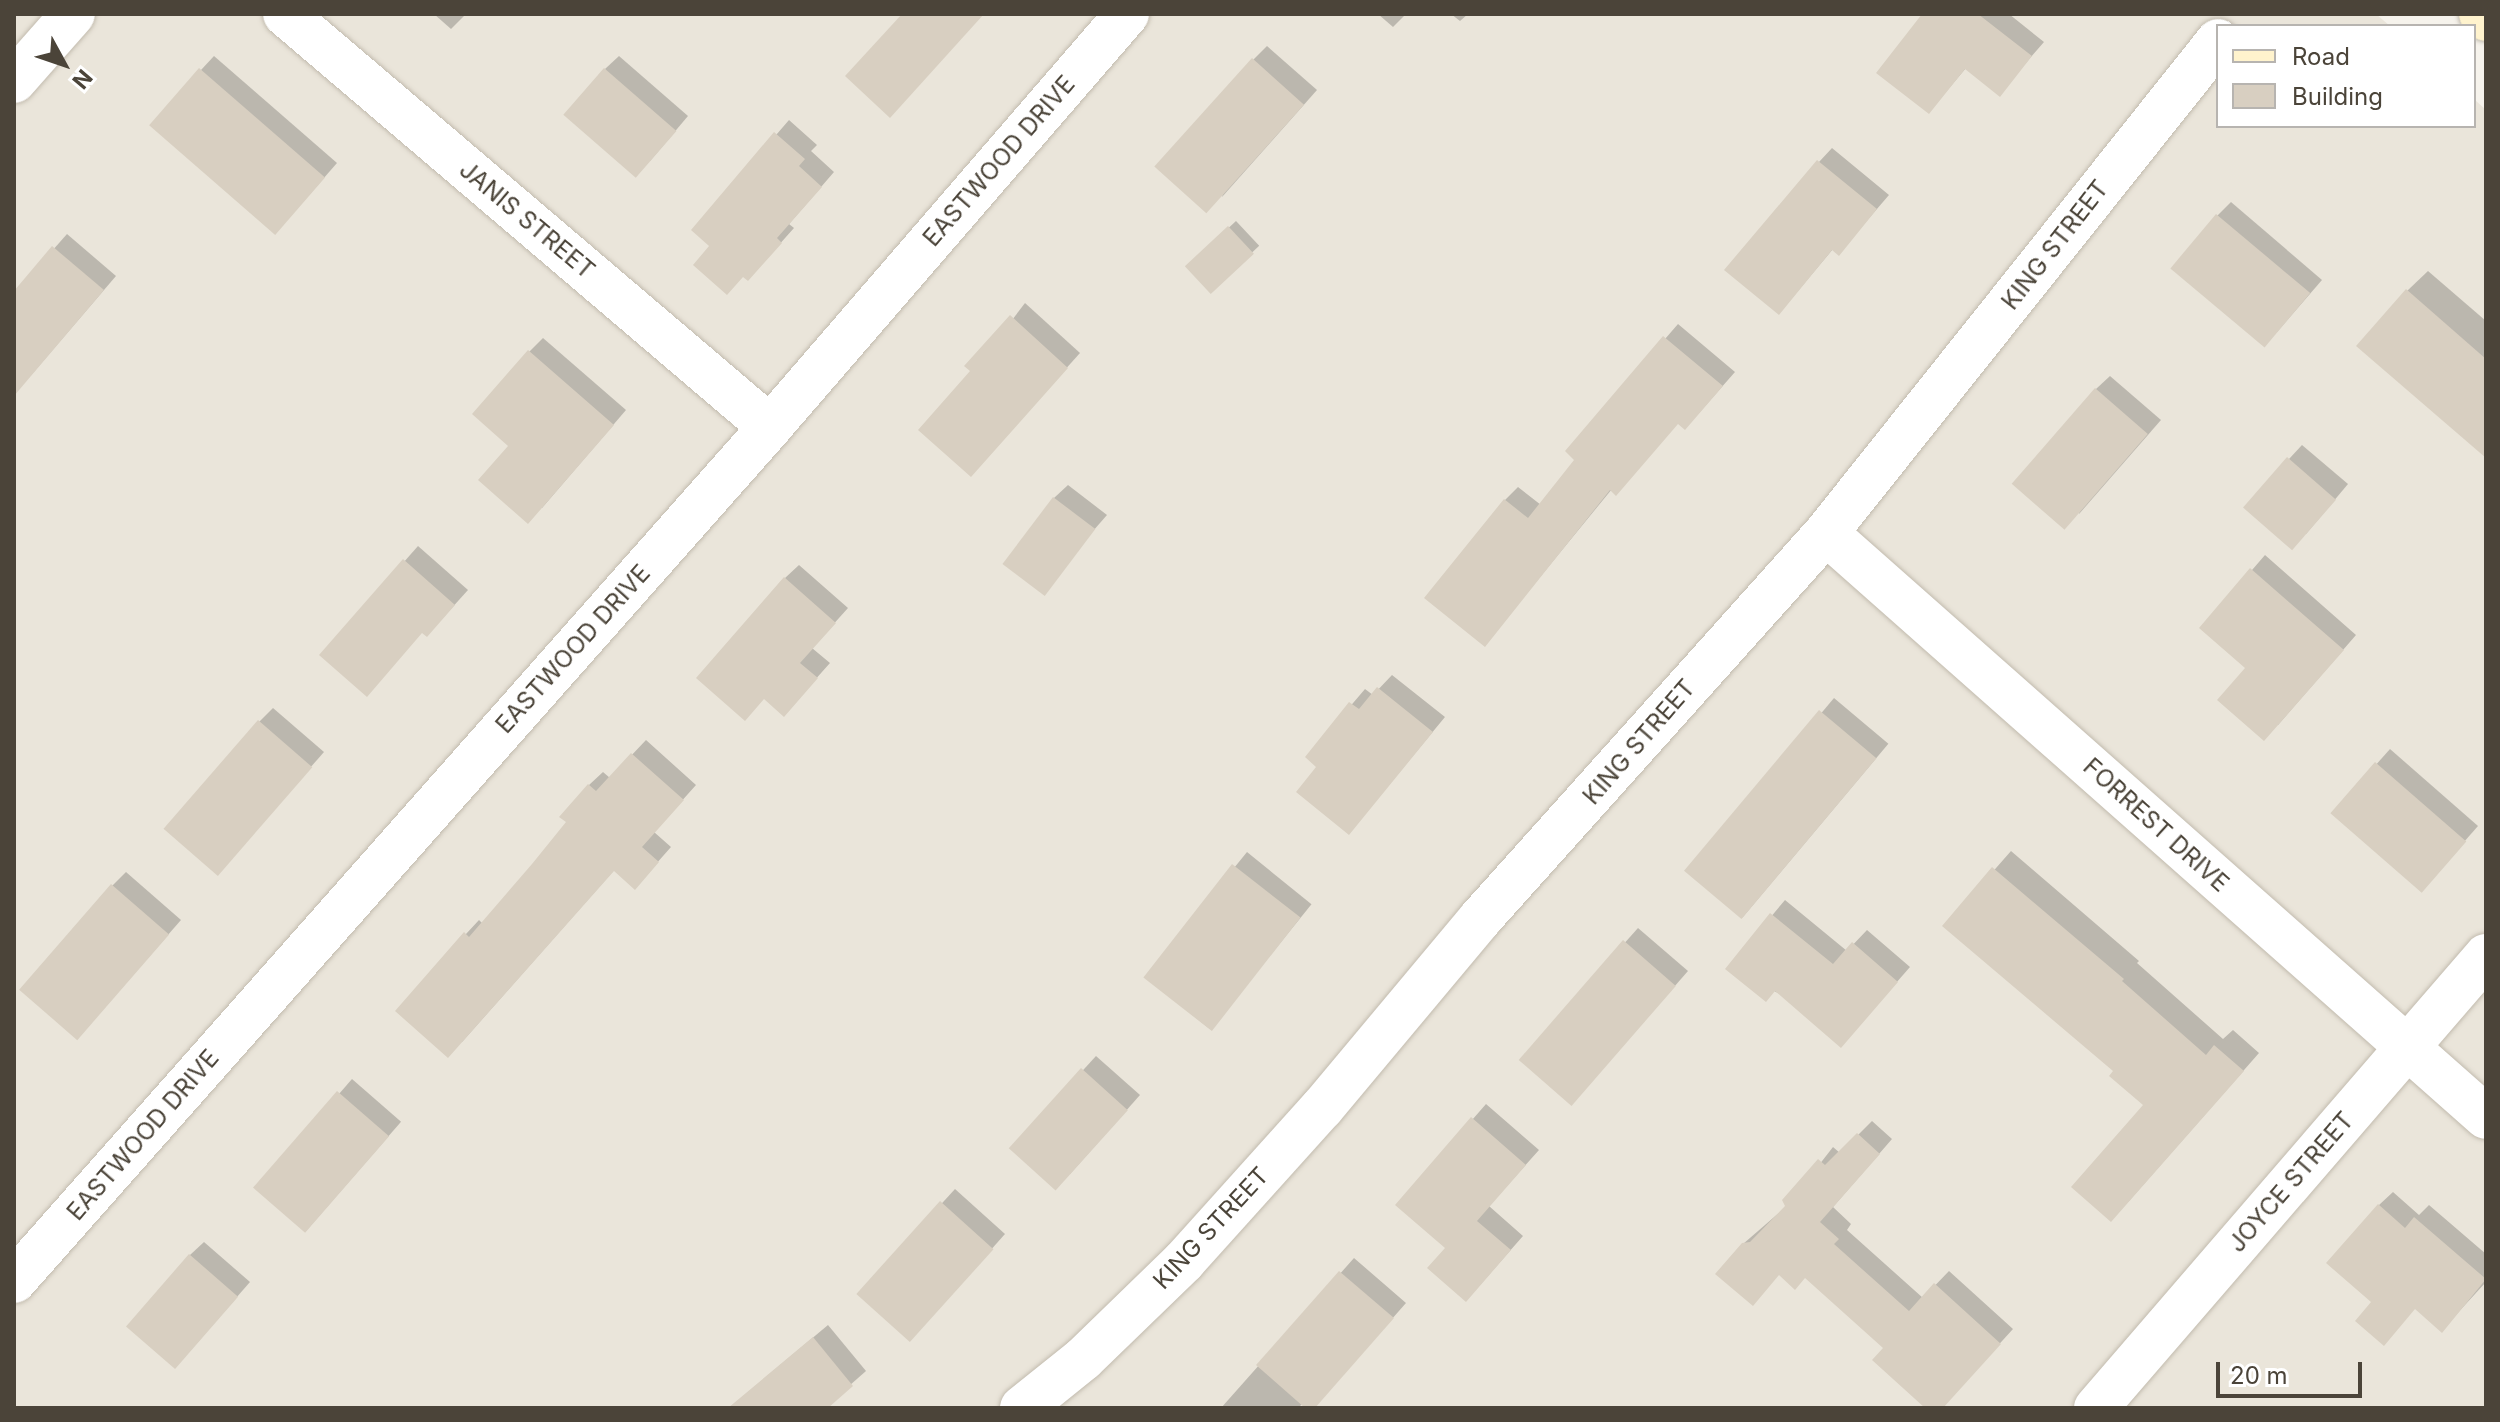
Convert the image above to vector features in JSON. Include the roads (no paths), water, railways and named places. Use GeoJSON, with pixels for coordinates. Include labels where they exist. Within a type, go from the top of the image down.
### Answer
{"type":"FeatureCollection","features":[{"type":"Feature","properties":{"kind":"main road"},"geometry":{"type":"LineString","coordinates":[[2481,14],[2486,19]]}},
{"type":"Feature","properties":{"kind":"street"},"geometry":{"type":"LineString","coordinates":[[14,81],[73,14]]}},
{"type":"Feature","properties":{"kind":"street","name":"JANIS STREET"},"geometry":{"type":"LineString","coordinates":[[285,14],[770,427]]}},
{"type":"Feature","properties":{"kind":"street","name":"EASTWOOD DRIVE"},"geometry":{"type":"LineString","coordinates":[[14,1281],[770,427],[1127,14]]}},
{"type":"Feature","properties":{"kind":"street","name":"KING STREET"},"geometry":{"type":"LineString","coordinates":[[1022,1408],[1083,1359],[1184,1261],[1322,1108],[1480,919],[1826,533],[2216,44]]}},
{"type":"Feature","properties":{"kind":"street","name":"FORREST DRIVE"},"geometry":{"type":"LineString","coordinates":[[1826,533],[2486,1117]]}},
{"type":"Feature","properties":{"kind":"street","name":"JOYCE STREET"},"geometry":{"type":"LineString","coordinates":[[2096,1408],[2486,956]]}}]}
